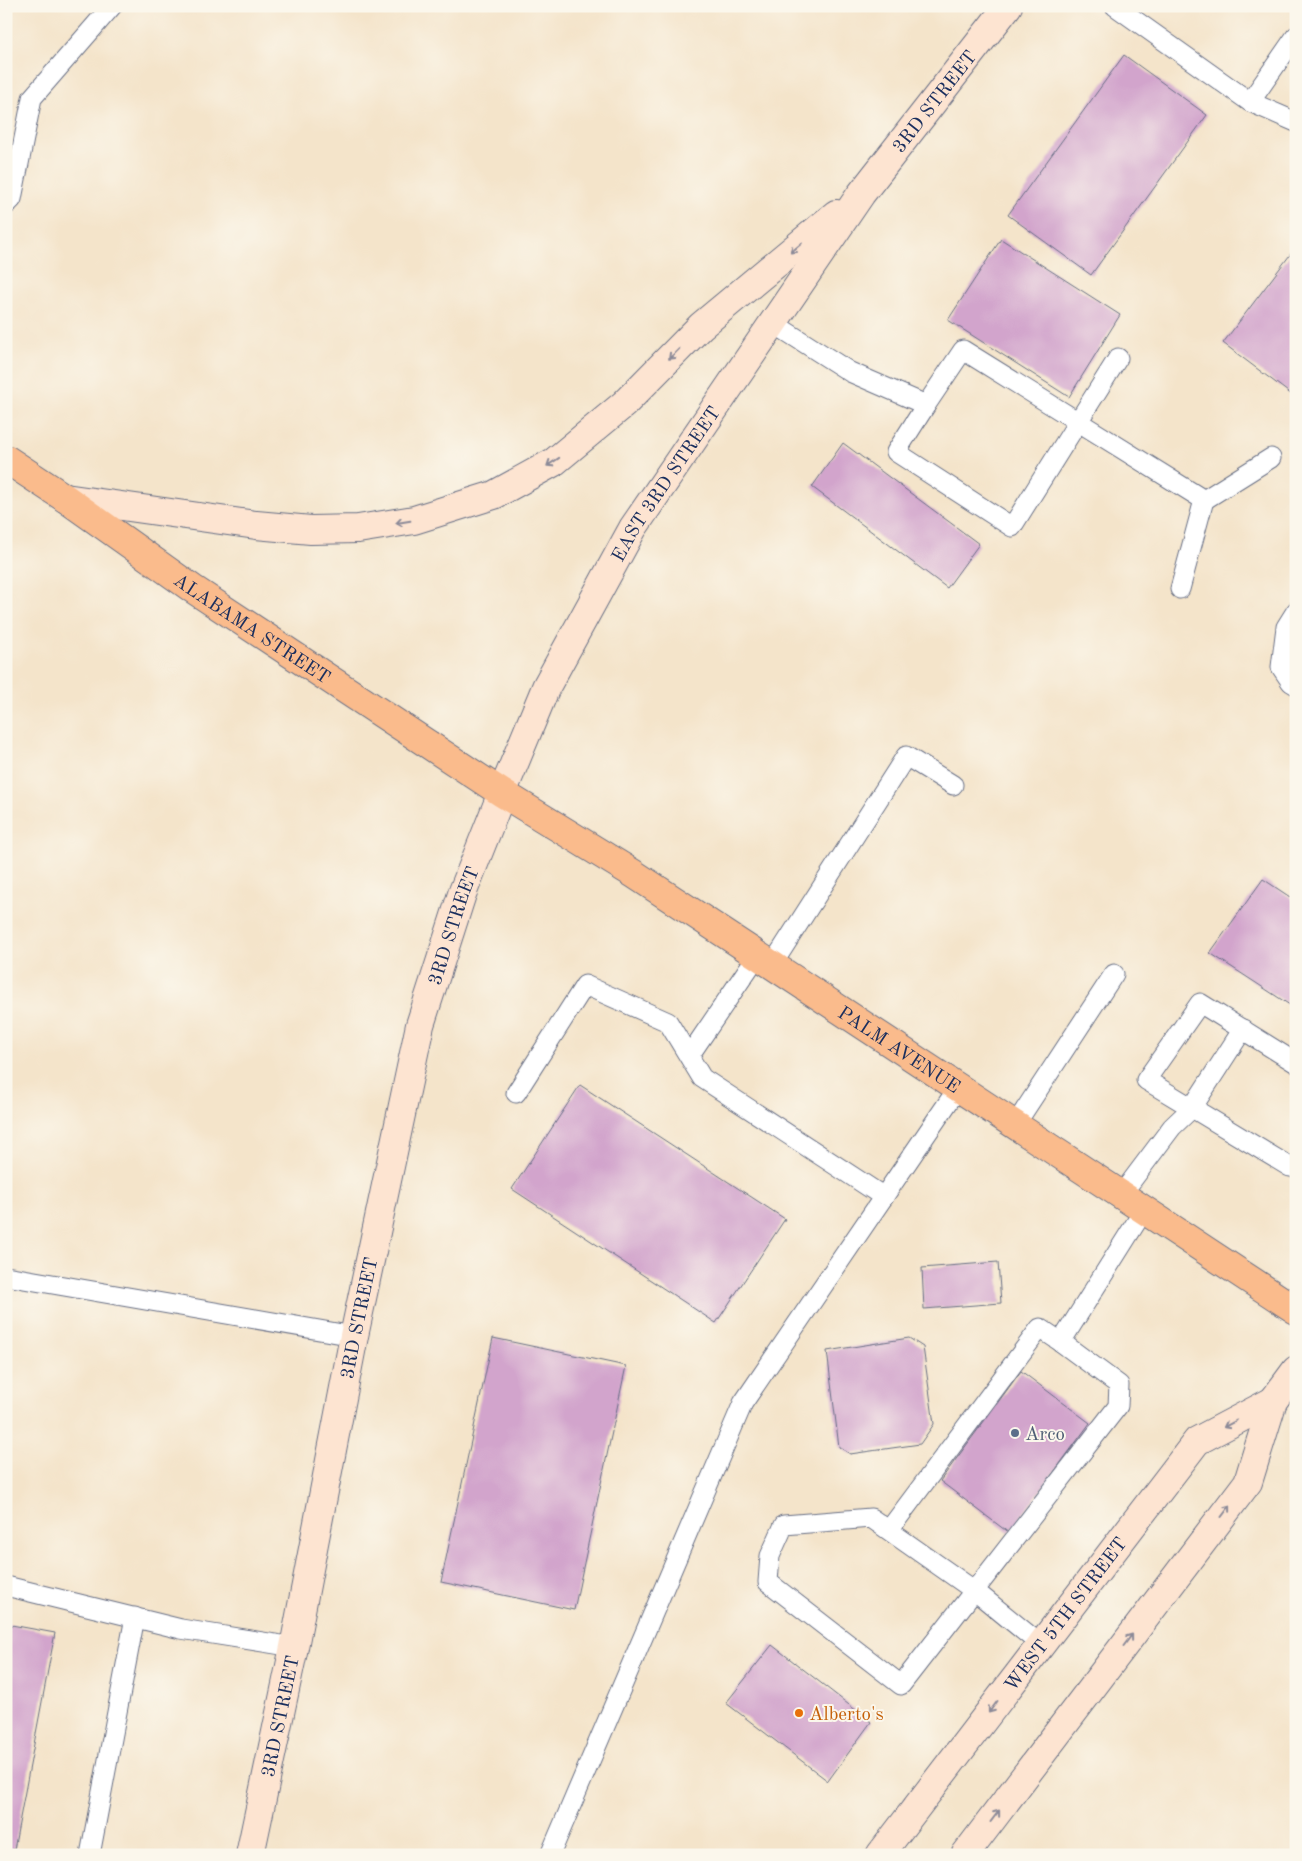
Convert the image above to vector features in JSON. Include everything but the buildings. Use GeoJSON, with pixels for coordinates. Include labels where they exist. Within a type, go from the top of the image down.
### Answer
{"type":"FeatureCollection","features":[{"type":"Feature","properties":{"kind":"main road","name":"3RD STREET"},"geometry":{"type":"LineString","coordinates":[[861,194],[1008,6]]}},
{"type":"Feature","properties":{"kind":"main road","name":"EAST 3RD STREET"},"geometry":{"type":"LineString","coordinates":[[502,792],[546,687],[634,528],[861,194]]}},
{"type":"Feature","properties":{"kind":"main road"},"geometry":{"type":"LineString","coordinates":[[65,498],[256,525],[311,530],[358,529],[414,520],[494,496],[554,462],[624,404],[701,326],[861,194]]}},
{"type":"Feature","properties":{"kind":"main road","name":"ALABAMA STREET"},"geometry":{"type":"LineString","coordinates":[[6,459],[65,498],[193,589],[502,792]]}},
{"type":"Feature","properties":{"kind":"main road","name":"3RD STREET"},"geometry":{"type":"LineString","coordinates":[[250,1855],[294,1648],[354,1336],[420,1025],[462,894],[502,792]]}},
{"type":"Feature","properties":{"kind":"main road","name":"PALM AVENUE"},"geometry":{"type":"LineString","coordinates":[[502,792],[634,874],[1296,1310]]}},
{"type":"Feature","properties":{"kind":"main road","name":"WEST 5TH STREET"},"geometry":{"type":"LineString","coordinates":[[965,1855],[1248,1482],[1273,1401],[1296,1370]]}},
{"type":"Feature","properties":{"kind":"main road","name":"WEST 5TH STREET"},"geometry":{"type":"LineString","coordinates":[[880,1855],[1197,1441],[1273,1401]]}},
{"type":"Feature","properties":{"kind":"lane"},"geometry":{"type":"LineString","coordinates":[[6,205],[12,199],[32,98],[112,6]]}},
{"type":"Feature","properties":{"kind":"lane"},"geometry":{"type":"LineString","coordinates":[[1115,6],[1250,102],[1296,122]]}},
{"type":"Feature","properties":{"kind":"lane"},"geometry":{"type":"LineString","coordinates":[[1250,102],[1296,36]]}},
{"type":"Feature","properties":{"kind":"lane"},"geometry":{"type":"LineString","coordinates":[[773,323],[850,372],[926,405]]}},
{"type":"Feature","properties":{"kind":"lane"},"geometry":{"type":"LineString","coordinates":[[1118,358],[1079,423],[1012,528],[896,452],[963,350],[1079,423],[1204,500]]}},
{"type":"Feature","properties":{"kind":"lane"},"geometry":{"type":"LineString","coordinates":[[1180,589],[1204,500],[1271,458]]}},
{"type":"Feature","properties":{"kind":"lane"},"geometry":{"type":"LineString","coordinates":[[1296,611],[1286,627],[1281,667],[1291,682],[1296,685]]}},
{"type":"Feature","properties":{"kind":"lane"},"geometry":{"type":"LineString","coordinates":[[689,1056],[765,960],[906,756],[953,785]]}},
{"type":"Feature","properties":{"kind":"lane"},"geometry":{"type":"LineString","coordinates":[[1015,1125],[1114,974]]}},
{"type":"Feature","properties":{"kind":"lane"},"geometry":{"type":"LineString","coordinates":[[516,1093],[585,985],[668,1022],[702,1078],[884,1197]]}},
{"type":"Feature","properties":{"kind":"lane"},"geometry":{"type":"LineString","coordinates":[[1296,1063],[1200,1003],[1146,1080],[1290,1167],[1296,1168]]}},
{"type":"Feature","properties":{"kind":"lane"},"geometry":{"type":"LineString","coordinates":[[1121,1195],[1172,1127],[1192,1108],[1244,1029]]}},
{"type":"Feature","properties":{"kind":"lane"},"geometry":{"type":"LineString","coordinates":[[550,1855],[743,1403],[958,1088]]}},
{"type":"Feature","properties":{"kind":"lane"},"geometry":{"type":"LineString","coordinates":[[1061,1342],[1144,1210]]}},
{"type":"Feature","properties":{"kind":"lane"},"geometry":{"type":"LineString","coordinates":[[6,1276],[354,1336]]}},
{"type":"Feature","properties":{"kind":"lane"},"geometry":{"type":"LineString","coordinates":[[889,1530],[1040,1328],[1061,1342],[1119,1386],[1118,1406],[975,1591],[901,1685],[768,1582],[770,1556],[784,1525],[872,1518],[975,1591],[1041,1645]]}},
{"type":"Feature","properties":{"kind":"lane"},"geometry":{"type":"LineString","coordinates":[[6,1586],[181,1629],[294,1648]]}},
{"type":"Feature","properties":{"kind":"lane"},"geometry":{"type":"LineString","coordinates":[[90,1855],[135,1617]]}},
{"type":"Feature","properties":{"kind":"place","name":"Arco"},"geometry":{"type":"Point","coordinates":[1015,1433]}},
{"type":"Feature","properties":{"kind":"place","name":"Alberto's"},"geometry":{"type":"Point","coordinates":[799,1713]}}]}
